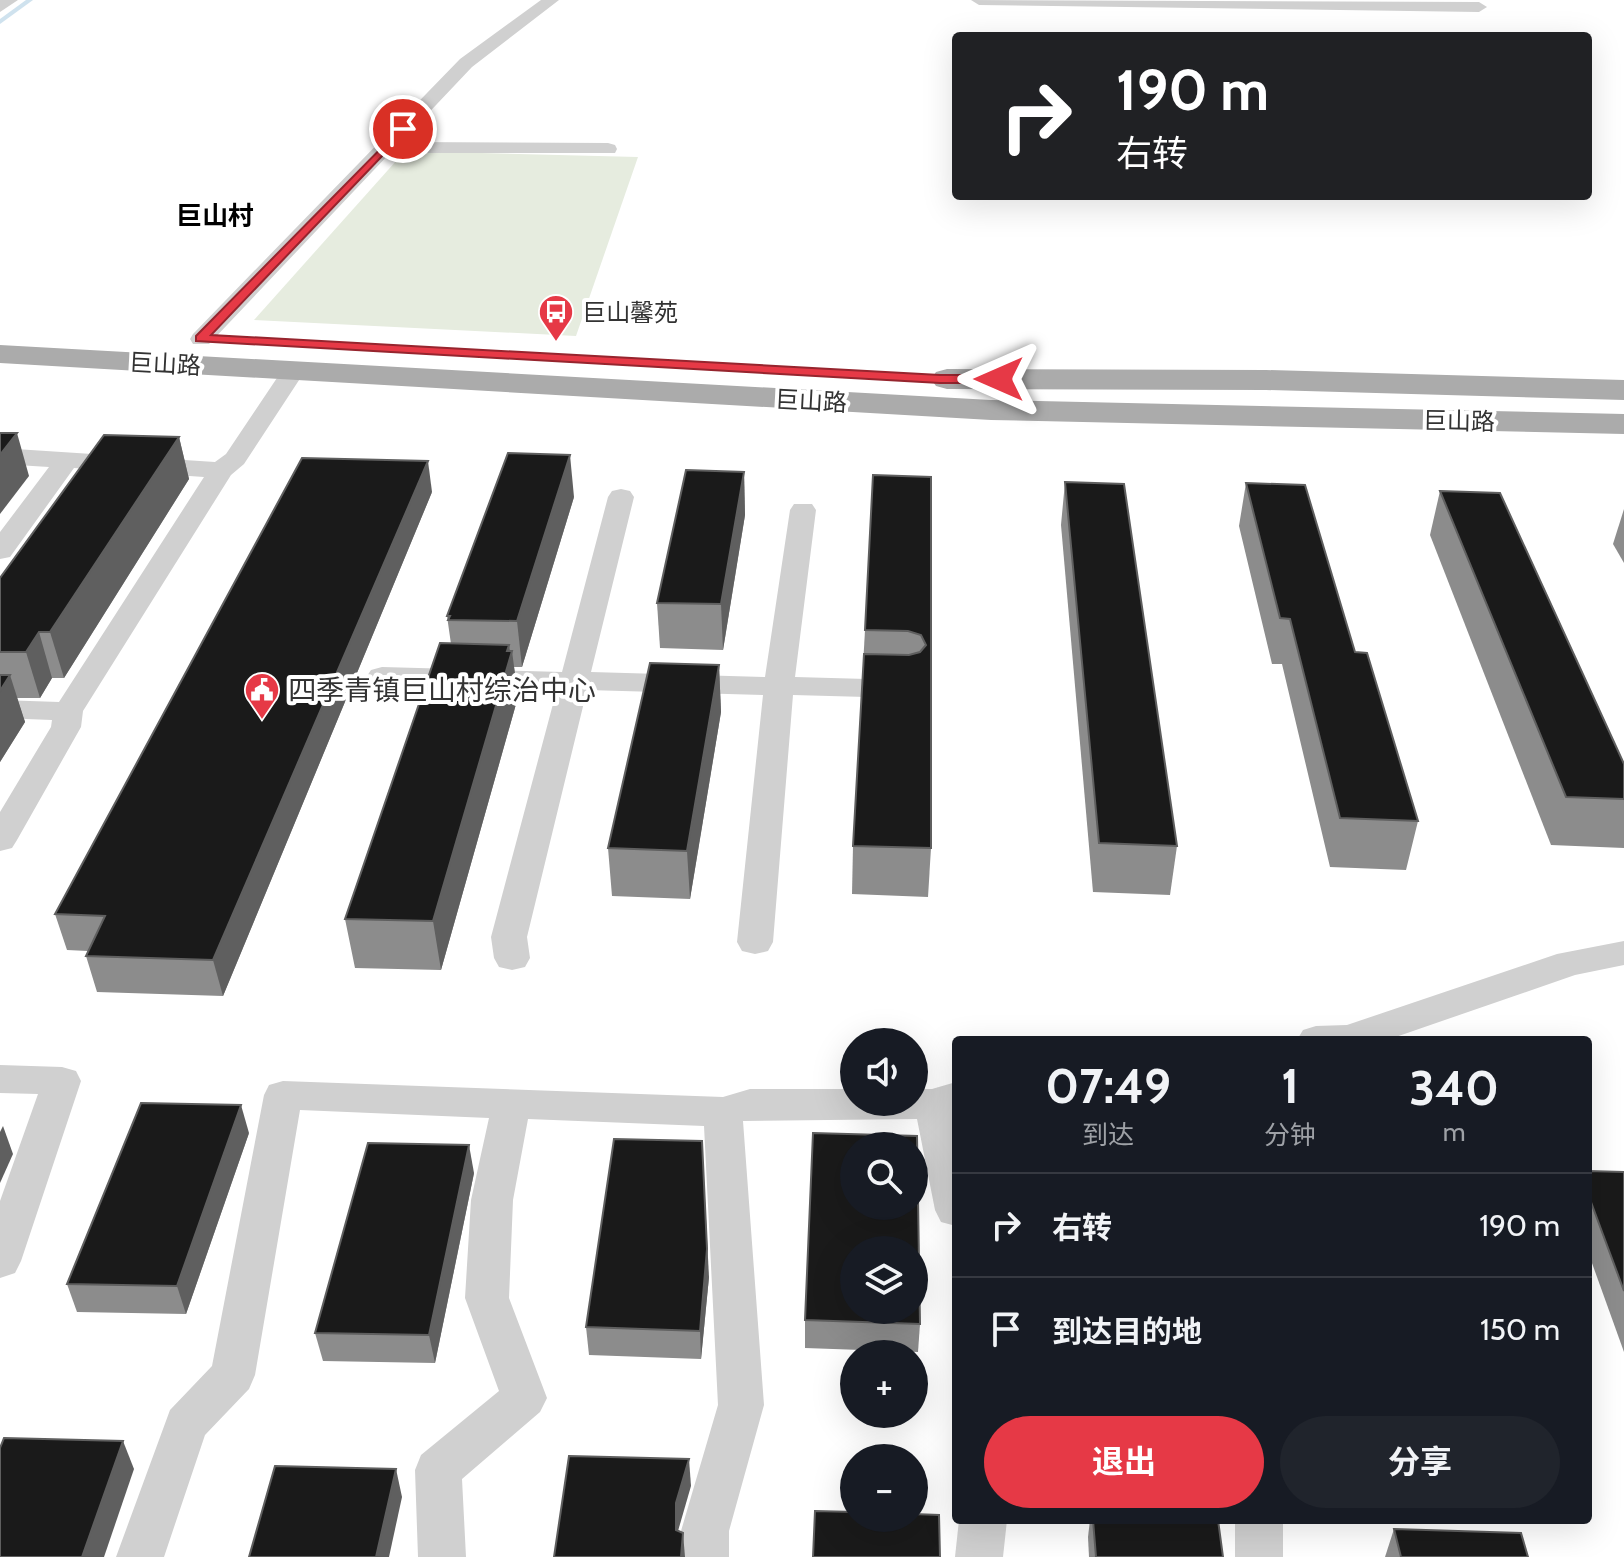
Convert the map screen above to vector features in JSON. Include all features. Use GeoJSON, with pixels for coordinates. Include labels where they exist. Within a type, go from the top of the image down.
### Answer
{"type":"FeatureCollection","features":[{"type":"Feature","properties":{"kind":"main road","name":"巨山路"},"geometry":{"type":"LineString","coordinates":[[0,325],[201,339],[940,379],[1266,380],[1624,390]]}},
{"type":"Feature","properties":{"kind":"main road","name":"巨山路"},"geometry":{"type":"LineString","coordinates":[[0,354],[991,410],[1624,424]]}},
{"type":"Feature","properties":{"kind":"street"},"geometry":{"type":"LineString","coordinates":[[0,6],[8,0]]}},
{"type":"Feature","properties":{"kind":"street"},"geometry":{"type":"LineString","coordinates":[[201,339],[466,63],[513,25],[551,0]]}},
{"type":"Feature","properties":{"kind":"street"},"geometry":{"type":"LineString","coordinates":[[979,0],[1228,1],[1480,9]]}},
{"type":"Feature","properties":{"kind":"street"},"geometry":{"type":"LineString","coordinates":[[386,147],[608,149]]}},
{"type":"Feature","properties":{"kind":"street"},"geometry":{"type":"LineString","coordinates":[[0,840],[66,727],[68,711],[221,470],[235,459],[293,371]]}},
{"type":"Feature","properties":{"kind":"street"},"geometry":{"type":"LineString","coordinates":[[0,456],[221,470]]}},
{"type":"Feature","properties":{"kind":"street"},"geometry":{"type":"LineString","coordinates":[[0,551],[67,460]]}},
{"type":"Feature","properties":{"kind":"street"},"geometry":{"type":"LineString","coordinates":[[512,958],[509,937],[621,497]]}},
{"type":"Feature","properties":{"kind":"street"},"geometry":{"type":"LineString","coordinates":[[755,942],[779,685],[803,510]]}},
{"type":"Feature","properties":{"kind":"street"},"geometry":{"type":"LineString","coordinates":[[382,676],[906,689]]}},
{"type":"Feature","properties":{"kind":"street"},"geometry":{"type":"LineString","coordinates":[[0,709],[68,711]]}},
{"type":"Feature","properties":{"kind":"street"},"geometry":{"type":"LineString","coordinates":[[1358,1036],[1570,963],[1624,953]]}},
{"type":"Feature","properties":{"kind":"street"},"geometry":{"type":"LineString","coordinates":[[0,1079],[62,1081],[0,1261]]}},
{"type":"Feature","properties":{"kind":"street"},"geometry":{"type":"LineString","coordinates":[[140,1557],[186,1424],[233,1375],[283,1095],[723,1112],[750,1104],[944,1100],[952,1173]]}},
{"type":"Feature","properties":{"kind":"street"},"geometry":{"type":"LineString","coordinates":[[442,1557],[438,1470],[524,1398],[487,1298],[492,1200],[511,1104]]}},
{"type":"Feature","properties":{"kind":"street"},"geometry":{"type":"LineString","coordinates":[[705,1557],[705,1531],[741,1405],[723,1112]]}},
{"type":"Feature","properties":{"kind":"street"},"geometry":{"type":"LineString","coordinates":[[979,1557],[983,1524]]}},
{"type":"Feature","properties":{"kind":"street"},"geometry":{"type":"LineString","coordinates":[[1259,1524],[1259,1557]]}},
{"type":"Feature","properties":{"kind":"shaded area"},"geometry":{"type":"Polygon","coordinates":[[[405,151],[638,157],[576,336],[254,320],[405,151]]]}},
{"type":"Feature","properties":{"kind":"building"},"geometry":{"type":"Polygon","coordinates":[[[0,433],[17,433],[0,455],[0,433]]]}},
{"type":"Feature","properties":{"kind":"building"},"geometry":{"type":"Polygon","coordinates":[[[104,435],[179,437],[50,632],[39,632],[26,652],[0,652],[0,578],[104,435]]]}},
{"type":"Feature","properties":{"kind":"building"},"geometry":{"type":"Polygon","coordinates":[[[508,453],[570,455],[517,621],[448,620],[450,616],[447,616],[508,453]]]}},
{"type":"Feature","properties":{"kind":"building","name":"四季青镇巨山村综治中心"},"geometry":{"type":"Polygon","coordinates":[[[302,458],[428,461],[213,960],[86,956],[105,916],[55,914],[302,458]]]}},
{"type":"Feature","properties":{"kind":"building"},"geometry":{"type":"Polygon","coordinates":[[[686,470],[744,472],[721,604],[657,603],[686,470]]]}},
{"type":"Feature","properties":{"kind":"building"},"geometry":{"type":"Polygon","coordinates":[[[873,475],[931,477],[931,848],[853,846],[864,654],[909,655],[920,652],[926,645],[921,635],[908,631],[865,630],[873,475]]]}},
{"type":"Feature","properties":{"kind":"building"},"geometry":{"type":"Polygon","coordinates":[[[1065,482],[1124,484],[1177,846],[1099,843],[1065,482]]]}},
{"type":"Feature","properties":{"kind":"building"},"geometry":{"type":"Polygon","coordinates":[[[1246,483],[1305,485],[1355,652],[1367,653],[1418,821],[1340,818],[1290,619],[1280,618],[1246,483]]]}},
{"type":"Feature","properties":{"kind":"building"},"geometry":{"type":"Polygon","coordinates":[[[1440,491],[1500,493],[1624,764],[1624,799],[1566,797],[1440,491]]]}},
{"type":"Feature","properties":{"kind":"building"},"geometry":{"type":"Polygon","coordinates":[[[440,643],[509,645],[507,651],[512,651],[433,921],[345,919],[440,643]]]}},
{"type":"Feature","properties":{"kind":"building"},"geometry":{"type":"Polygon","coordinates":[[[650,663],[719,665],[687,851],[608,848],[650,663]]]}},
{"type":"Feature","properties":{"kind":"building"},"geometry":{"type":"Polygon","coordinates":[[[0,675],[10,675],[0,691],[0,675]]]}},
{"type":"Feature","properties":{"kind":"building"},"geometry":{"type":"Polygon","coordinates":[[[141,1103],[241,1105],[177,1286],[67,1284],[141,1103]]]}},
{"type":"Feature","properties":{"kind":"building"},"geometry":{"type":"Polygon","coordinates":[[[813,1133],[840,1134],[840,1220],[918,1220],[919,1236],[840,1236],[840,1321],[805,1320],[813,1133]]]}},
{"type":"Feature","properties":{"kind":"building"},"geometry":{"type":"Polygon","coordinates":[[[614,1139],[702,1141],[707,1249],[700,1331],[586,1327],[614,1139]]]}},
{"type":"Feature","properties":{"kind":"building"},"geometry":{"type":"Polygon","coordinates":[[[368,1143],[469,1145],[429,1335],[315,1333],[368,1143]]]}},
{"type":"Feature","properties":{"kind":"building"},"geometry":{"type":"Polygon","coordinates":[[[1592,1171],[1624,1172],[1624,1291],[1592,1205],[1592,1171]]]}},
{"type":"Feature","properties":{"kind":"building"},"geometry":{"type":"Polygon","coordinates":[[[4,1438],[123,1441],[82,1557],[0,1557],[0,1448],[4,1438]]]}},
{"type":"Feature","properties":{"kind":"building"},"geometry":{"type":"Polygon","coordinates":[[[569,1456],[689,1459],[676,1503],[676,1530],[683,1533],[681,1557],[554,1557],[569,1456]]]}},
{"type":"Feature","properties":{"kind":"building"},"geometry":{"type":"Polygon","coordinates":[[[275,1466],[396,1469],[376,1557],[249,1557],[275,1466]]]}},
{"type":"Feature","properties":{"kind":"building"},"geometry":{"type":"Polygon","coordinates":[[[815,1511],[840,1512],[840,1532],[928,1532],[928,1515],[939,1515],[940,1557],[813,1557],[815,1511]]]}},
{"type":"Feature","properties":{"kind":"building"},"geometry":{"type":"Polygon","coordinates":[[[1093,1524],[1219,1524],[1223,1557],[1096,1557],[1093,1524]]]}},
{"type":"Feature","properties":{"kind":"building"},"geometry":{"type":"Polygon","coordinates":[[[1394,1529],[1521,1533],[1528,1557],[1401,1557],[1394,1529]]]}},
{"type":"Feature","properties":{"kind":"waterway"},"geometry":{"type":"LineString","coordinates":[[0,22],[30,0]]}},
{"type":"Feature","properties":{"kind":"place","name":"巨山馨苑"},"geometry":{"type":"Point","coordinates":[556,343]}},
{"type":"Feature","properties":{"kind":"place","name":"四季青镇巨山村综治中心"},"geometry":{"type":"Point","coordinates":[262,721]}},
{"type":"Feature","properties":{"kind":"district","name":"巨山村"},"geometry":{"type":"Point","coordinates":[215,216]}},
{"type":"Feature","properties":{"kind":"route"},"geometry":{"type":"LineString","coordinates":[[403,129],[201,339],[940,379],[999,379]]}}]}
